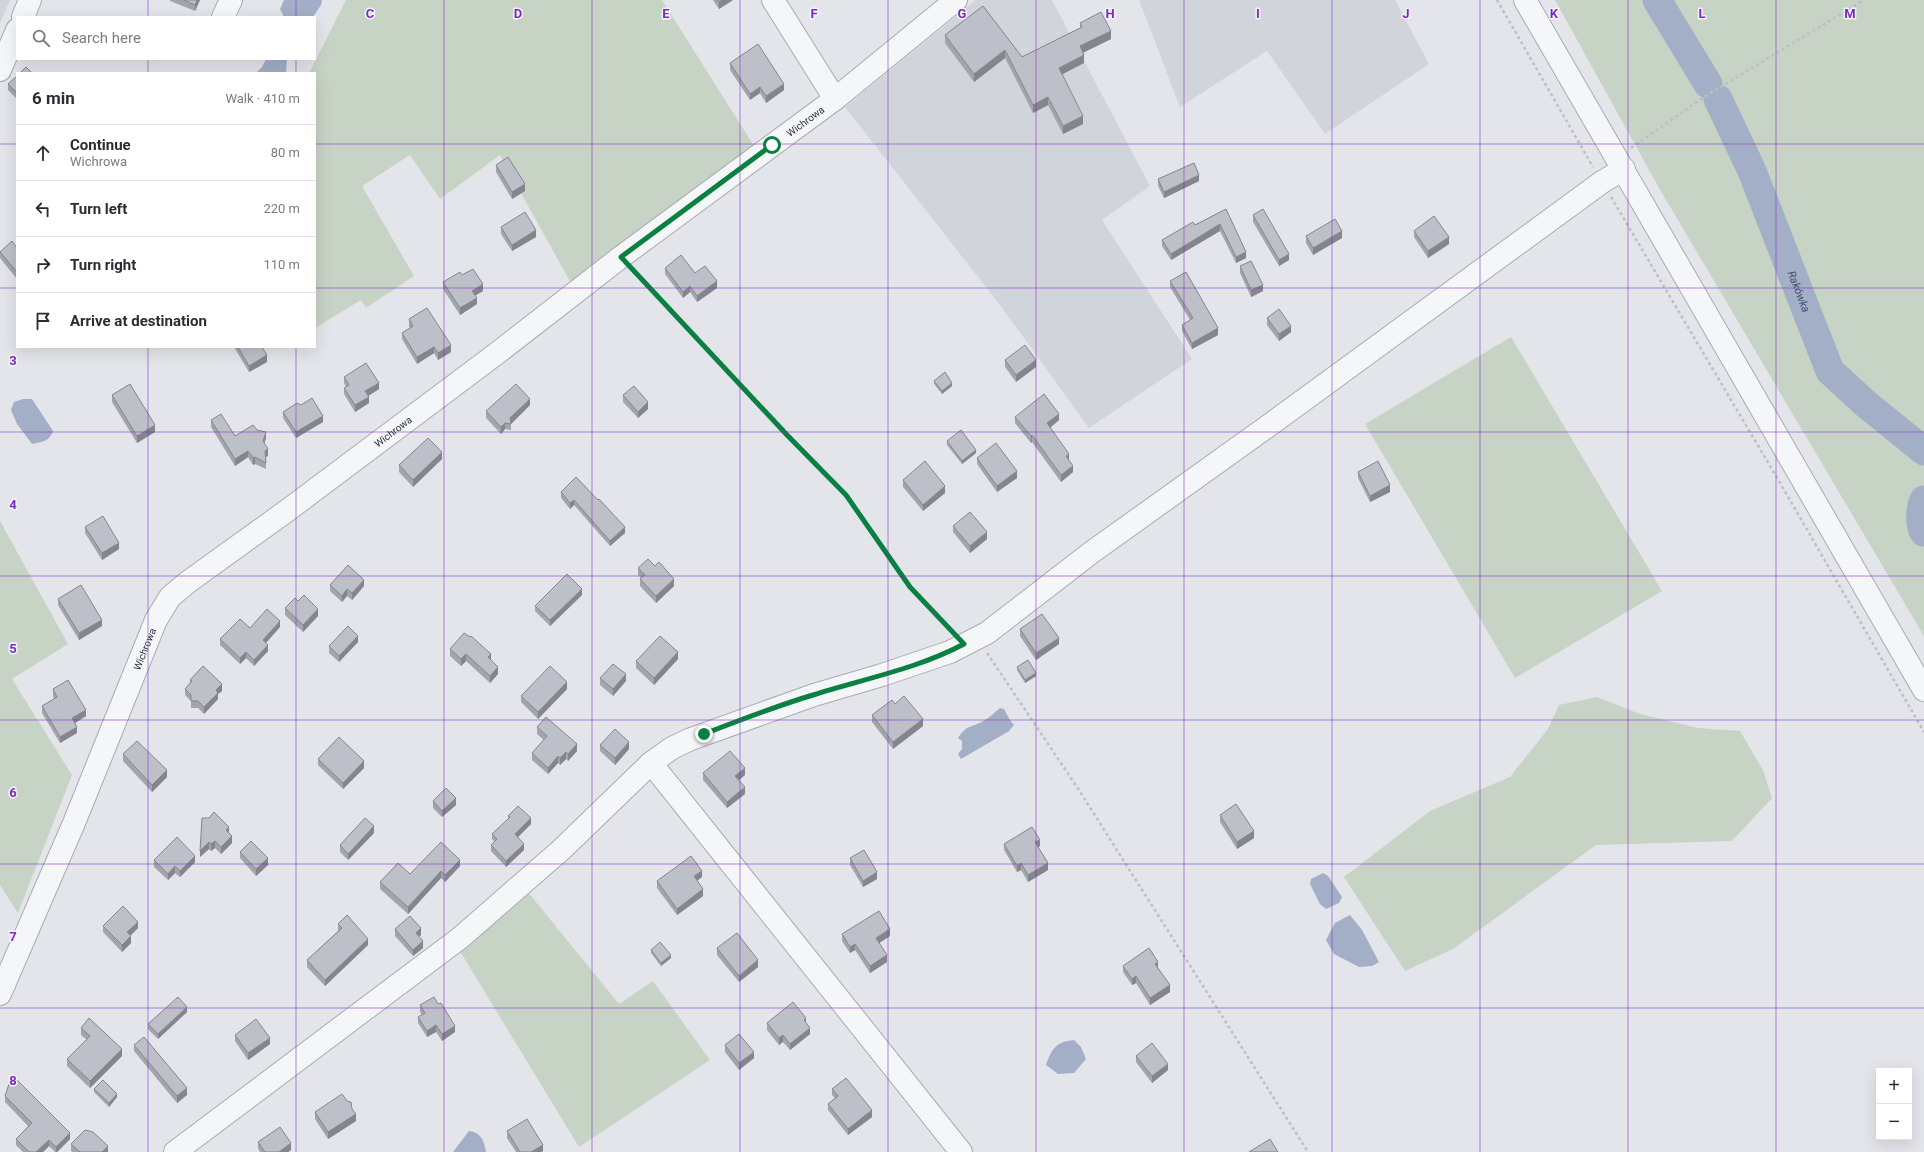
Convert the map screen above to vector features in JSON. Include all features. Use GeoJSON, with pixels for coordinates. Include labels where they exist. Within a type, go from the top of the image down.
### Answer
{"type":"FeatureCollection","features":[{"type":"Feature","properties":{"kind":"street"},"geometry":{"type":"LineString","coordinates":[[22,16],[30,0]]}},
{"type":"Feature","properties":{"kind":"street"},"geometry":{"type":"LineString","coordinates":[[223,16],[230,0]]}},
{"type":"Feature","properties":{"kind":"street"},"geometry":{"type":"LineString","coordinates":[[773,0],[835,99]]}},
{"type":"Feature","properties":{"kind":"street","name":"Wichrowa"},"geometry":{"type":"LineString","coordinates":[[0,994],[74,823],[156,620],[170,597],[496,354],[621,257],[835,99],[956,0]]}},
{"type":"Feature","properties":{"kind":"street"},"geometry":{"type":"LineString","coordinates":[[1525,0],[1620,161],[1924,690]]}},
{"type":"Feature","properties":{"kind":"street"},"geometry":{"type":"LineString","coordinates":[[0,70],[16,32]]}},
{"type":"Feature","properties":{"kind":"street"},"geometry":{"type":"LineString","coordinates":[[175,1152],[460,938],[561,850],[651,763],[672,748],[734,722],[814,695],[917,664],[950,652],[970,641],[1022,607],[1092,552],[1271,424],[1602,182],[1620,161]]}},
{"type":"Feature","properties":{"kind":"street"},"geometry":{"type":"LineString","coordinates":[[651,763],[961,1152]]}},
{"type":"Feature","properties":{"kind":"path"},"geometry":{"type":"LineString","coordinates":[[1497,0],[1595,170]]}},
{"type":"Feature","properties":{"kind":"path"},"geometry":{"type":"LineString","coordinates":[[1620,161],[1633,147],[1704,97],[1864,0]]}},
{"type":"Feature","properties":{"kind":"path"},"geometry":{"type":"LineString","coordinates":[[1610,196],[1776,476],[1924,732]]}},
{"type":"Feature","properties":{"kind":"path"},"geometry":{"type":"LineString","coordinates":[[621,257],[787,435],[846,495],[910,587],[970,641],[1077,787],[1308,1152]]}},
{"type":"Feature","properties":{"kind":"shaded area"},"geometry":{"type":"Polygon","coordinates":[[[0,0],[10,0],[0,23],[0,0]]]}},
{"type":"Feature","properties":{"kind":"shaded area"},"geometry":{"type":"Polygon","coordinates":[[[976,0],[1052,0],[1150,186],[1102,220],[1192,359],[1089,428],[1000,305],[845,107],[976,0]]]}},
{"type":"Feature","properties":{"kind":"shaded area"},"geometry":{"type":"Polygon","coordinates":[[[1139,0],[1395,0],[1429,64],[1325,134],[1267,51],[1180,107],[1139,0]]]}},
{"type":"Feature","properties":{"kind":"green space"},"geometry":{"type":"Polygon","coordinates":[[[346,0],[662,0],[754,146],[572,285],[500,155],[440,199],[410,155],[362,186],[414,276],[366,308],[361,300],[316,327],[316,72],[310,72],[346,0]]]}},
{"type":"Feature","properties":{"kind":"green space"},"geometry":{"type":"Polygon","coordinates":[[[1555,0],[1924,0],[1924,636],[1659,188],[1555,0]]]}},
{"type":"Feature","properties":{"kind":"green space"},"geometry":{"type":"Polygon","coordinates":[[[1511,337],[1662,591],[1515,678],[1365,424],[1511,337]]]}},
{"type":"Feature","properties":{"kind":"green space"},"geometry":{"type":"Polygon","coordinates":[[[0,521],[68,644],[12,679],[72,775],[18,913],[0,885],[0,521]]]}},
{"type":"Feature","properties":{"kind":"green space"},"geometry":{"type":"Polygon","coordinates":[[[1597,697],[1640,714],[1698,728],[1740,731],[1763,770],[1772,798],[1732,841],[1596,845],[1453,949],[1405,971],[1344,877],[1430,811],[1510,777],[1548,729],[1559,705],[1597,697]]]}},
{"type":"Feature","properties":{"kind":"green space"},"geometry":{"type":"Polygon","coordinates":[[[527,891],[619,1004],[653,981],[710,1060],[579,1147],[458,948],[527,891]]]}},
{"type":"Feature","properties":{"kind":"water"},"geometry":{"type":"Polygon","coordinates":[[[284,0],[322,0],[321,5],[314,16],[284,16],[280,9],[284,0]]]}},
{"type":"Feature","properties":{"kind":"water"},"geometry":{"type":"Polygon","coordinates":[[[266,60],[287,60],[286,72],[257,72],[266,60]]]}},
{"type":"Feature","properties":{"kind":"water"},"geometry":{"type":"Polygon","coordinates":[[[23,399],[32,399],[53,431],[48,439],[32,444],[17,424],[11,410],[14,402],[23,399]]]}},
{"type":"Feature","properties":{"kind":"water"},"geometry":{"type":"Polygon","coordinates":[[[1000,708],[1004,709],[1014,725],[1009,731],[961,759],[958,754],[962,749],[962,741],[958,738],[965,730],[987,719],[1000,708]]]}},
{"type":"Feature","properties":{"kind":"water"},"geometry":{"type":"Polygon","coordinates":[[[1323,873],[1328,876],[1342,897],[1339,903],[1326,909],[1320,904],[1310,884],[1311,879],[1323,873]]]}},
{"type":"Feature","properties":{"kind":"water"},"geometry":{"type":"Polygon","coordinates":[[[1350,915],[1362,930],[1379,962],[1372,966],[1359,967],[1334,954],[1326,940],[1335,923],[1350,915]]]}},
{"type":"Feature","properties":{"kind":"water"},"geometry":{"type":"Polygon","coordinates":[[[1074,1040],[1081,1047],[1086,1059],[1074,1073],[1058,1074],[1046,1065],[1050,1054],[1059,1044],[1074,1040]]]}},
{"type":"Feature","properties":{"kind":"water"},"geometry":{"type":"Polygon","coordinates":[[[469,1131],[479,1135],[486,1152],[453,1152],[469,1131]]]}},
{"type":"Feature","properties":{"kind":"building"},"geometry":{"type":"Polygon","coordinates":[[[184,0],[197,0],[195,5],[184,0]]]}},
{"type":"Feature","properties":{"kind":"building"},"geometry":{"type":"Polygon","coordinates":[[[983,6],[1022,57],[1082,27],[1080,23],[1101,12],[1111,31],[1080,46],[1084,55],[1059,68],[1083,116],[1063,126],[1048,97],[1033,105],[1005,50],[974,74],[945,35],[983,6]]]}},
{"type":"Feature","properties":{"kind":"building"},"geometry":{"type":"Polygon","coordinates":[[[758,44],[784,84],[766,96],[760,87],[750,94],[730,63],[758,44]]]}},
{"type":"Feature","properties":{"kind":"building"},"geometry":{"type":"Polygon","coordinates":[[[26,67],[31,72],[21,72],[26,67]]]}},
{"type":"Feature","properties":{"kind":"building"},"geometry":{"type":"Polygon","coordinates":[[[16,77],[16,92],[8,84],[16,77]]]}},
{"type":"Feature","properties":{"kind":"building"},"geometry":{"type":"Polygon","coordinates":[[[508,157],[525,184],[512,192],[496,165],[508,157]]]}},
{"type":"Feature","properties":{"kind":"building"},"geometry":{"type":"Polygon","coordinates":[[[1194,163],[1199,175],[1164,192],[1158,179],[1194,163]]]}},
{"type":"Feature","properties":{"kind":"building"},"geometry":{"type":"Polygon","coordinates":[[[1226,209],[1246,252],[1236,257],[1220,224],[1171,254],[1162,240],[1193,222],[1195,225],[1226,209]]]}},
{"type":"Feature","properties":{"kind":"building"},"geometry":{"type":"Polygon","coordinates":[[[1263,209],[1289,254],[1279,260],[1253,215],[1263,209]]]}},
{"type":"Feature","properties":{"kind":"building"},"geometry":{"type":"Polygon","coordinates":[[[525,212],[536,230],[512,245],[501,227],[525,212]]]}},
{"type":"Feature","properties":{"kind":"building"},"geometry":{"type":"Polygon","coordinates":[[[1434,216],[1449,237],[1428,251],[1414,231],[1434,216]]]}},
{"type":"Feature","properties":{"kind":"building"},"geometry":{"type":"Polygon","coordinates":[[[1335,219],[1342,231],[1313,248],[1306,236],[1335,219]]]}},
{"type":"Feature","properties":{"kind":"building"},"geometry":{"type":"Polygon","coordinates":[[[12,241],[16,247],[16,271],[0,252],[12,241]]]}},
{"type":"Feature","properties":{"kind":"building"},"geometry":{"type":"Polygon","coordinates":[[[681,255],[695,273],[705,266],[717,281],[697,296],[690,286],[683,292],[665,268],[681,255]]]}},
{"type":"Feature","properties":{"kind":"building"},"geometry":{"type":"Polygon","coordinates":[[[1251,261],[1263,285],[1251,290],[1240,266],[1251,261]]]}},
{"type":"Feature","properties":{"kind":"building"},"geometry":{"type":"Polygon","coordinates":[[[473,269],[483,284],[472,291],[477,298],[460,308],[443,282],[460,272],[462,275],[473,269]]]}},
{"type":"Feature","properties":{"kind":"building"},"geometry":{"type":"Polygon","coordinates":[[[1186,272],[1218,328],[1192,343],[1182,325],[1193,318],[1170,281],[1186,272]]]}},
{"type":"Feature","properties":{"kind":"building"},"geometry":{"type":"Polygon","coordinates":[[[427,308],[451,345],[438,353],[434,347],[417,357],[402,333],[413,326],[409,319],[427,308]]]}},
{"type":"Feature","properties":{"kind":"building"},"geometry":{"type":"Polygon","coordinates":[[[1279,309],[1291,326],[1279,334],[1267,318],[1279,309]]]}},
{"type":"Feature","properties":{"kind":"building"},"geometry":{"type":"Polygon","coordinates":[[[1025,345],[1036,360],[1016,375],[1005,360],[1025,345]]]}},
{"type":"Feature","properties":{"kind":"building"},"geometry":{"type":"Polygon","coordinates":[[[239,348],[263,348],[267,355],[249,366],[239,348]]]}},
{"type":"Feature","properties":{"kind":"building"},"geometry":{"type":"Polygon","coordinates":[[[366,363],[379,383],[365,391],[369,397],[355,405],[344,388],[349,385],[344,377],[366,363]]]}},
{"type":"Feature","properties":{"kind":"building"},"geometry":{"type":"Polygon","coordinates":[[[945,372],[952,383],[942,391],[934,381],[945,372]]]}},
{"type":"Feature","properties":{"kind":"building"},"geometry":{"type":"Polygon","coordinates":[[[130,384],[155,425],[137,436],[112,395],[130,384]]]}},
{"type":"Feature","properties":{"kind":"building"},"geometry":{"type":"Polygon","coordinates":[[[516,384],[530,399],[510,418],[511,424],[505,423],[501,427],[486,411],[516,384]]]}},
{"type":"Feature","properties":{"kind":"building"},"geometry":{"type":"Polygon","coordinates":[[[634,386],[648,402],[638,412],[623,395],[634,386]]]}},
{"type":"Feature","properties":{"kind":"building"},"geometry":{"type":"Polygon","coordinates":[[[1044,394],[1059,414],[1047,423],[1069,454],[1066,456],[1073,466],[1061,475],[1032,435],[1031,436],[1015,417],[1044,394]]]}},
{"type":"Feature","properties":{"kind":"building"},"geometry":{"type":"Polygon","coordinates":[[[312,398],[323,416],[296,432],[283,412],[297,403],[301,405],[312,398]]]}},
{"type":"Feature","properties":{"kind":"building"},"geometry":{"type":"Polygon","coordinates":[[[221,414],[235,436],[253,425],[257,430],[266,432],[263,441],[268,449],[265,451],[266,463],[255,457],[253,458],[248,451],[235,459],[211,420],[221,414]]]}},
{"type":"Feature","properties":{"kind":"building"},"geometry":{"type":"Polygon","coordinates":[[[961,430],[976,450],[962,461],[947,441],[961,430]]]}},
{"type":"Feature","properties":{"kind":"building"},"geometry":{"type":"Polygon","coordinates":[[[428,438],[442,452],[413,480],[399,465],[428,438]]]}},
{"type":"Feature","properties":{"kind":"building"},"geometry":{"type":"Polygon","coordinates":[[[996,443],[1017,471],[997,486],[977,458],[996,443]]]}},
{"type":"Feature","properties":{"kind":"building"},"geometry":{"type":"Polygon","coordinates":[[[925,461],[945,486],[923,505],[903,480],[925,461]]]}},
{"type":"Feature","properties":{"kind":"building"},"geometry":{"type":"Polygon","coordinates":[[[1378,461],[1390,485],[1370,496],[1358,472],[1378,461]]]}},
{"type":"Feature","properties":{"kind":"building"},"geometry":{"type":"Polygon","coordinates":[[[576,477],[625,527],[610,541],[574,500],[570,503],[561,492],[576,477]]]}},
{"type":"Feature","properties":{"kind":"building"},"geometry":{"type":"Polygon","coordinates":[[[970,512],[987,532],[970,546],[953,526],[970,512]]]}},
{"type":"Feature","properties":{"kind":"building"},"geometry":{"type":"Polygon","coordinates":[[[103,516],[119,543],[102,553],[85,527],[103,516]]]}},
{"type":"Feature","properties":{"kind":"building"},"geometry":{"type":"Polygon","coordinates":[[[648,559],[655,566],[659,562],[674,579],[656,596],[640,579],[645,575],[638,568],[648,559]]]}},
{"type":"Feature","properties":{"kind":"building"},"geometry":{"type":"Polygon","coordinates":[[[348,565],[364,580],[352,593],[347,589],[342,596],[330,585],[348,565]]]}},
{"type":"Feature","properties":{"kind":"building"},"geometry":{"type":"Polygon","coordinates":[[[567,574],[582,589],[550,620],[535,606],[567,574]]]}},
{"type":"Feature","properties":{"kind":"building"},"geometry":{"type":"Polygon","coordinates":[[[81,585],[102,620],[79,633],[58,599],[81,585]]]}},
{"type":"Feature","properties":{"kind":"building"},"geometry":{"type":"Polygon","coordinates":[[[304,595],[318,609],[303,625],[285,608],[295,598],[298,601],[304,595]]]}},
{"type":"Feature","properties":{"kind":"building"},"geometry":{"type":"Polygon","coordinates":[[[267,609],[280,621],[263,640],[268,645],[254,660],[246,652],[240,658],[220,639],[240,619],[250,628],[267,609]]]}},
{"type":"Feature","properties":{"kind":"building"},"geometry":{"type":"Polygon","coordinates":[[[1042,614],[1059,638],[1036,653],[1020,629],[1042,614]]]}},
{"type":"Feature","properties":{"kind":"building"},"geometry":{"type":"Polygon","coordinates":[[[348,626],[358,636],[339,656],[329,646],[348,626]]]}},
{"type":"Feature","properties":{"kind":"building"},"geometry":{"type":"Polygon","coordinates":[[[464,633],[470,637],[471,636],[491,654],[488,657],[498,667],[490,676],[466,654],[461,659],[450,649],[464,633]]]}},
{"type":"Feature","properties":{"kind":"building"},"geometry":{"type":"Polygon","coordinates":[[[660,636],[678,652],[654,678],[636,661],[660,636]]]}},
{"type":"Feature","properties":{"kind":"building"},"geometry":{"type":"Polygon","coordinates":[[[1028,660],[1036,673],[1025,680],[1017,667],[1028,660]]]}},
{"type":"Feature","properties":{"kind":"building"},"geometry":{"type":"Polygon","coordinates":[[[613,664],[626,674],[613,689],[600,678],[613,664]]]}},
{"type":"Feature","properties":{"kind":"building"},"geometry":{"type":"Polygon","coordinates":[[[203,666],[222,684],[216,690],[218,693],[204,707],[198,701],[191,701],[191,695],[185,689],[192,681],[190,680],[203,666]]]}},
{"type":"Feature","properties":{"kind":"building"},"geometry":{"type":"Polygon","coordinates":[[[550,666],[567,682],[538,712],[521,696],[550,666]]]}},
{"type":"Feature","properties":{"kind":"building"},"geometry":{"type":"Polygon","coordinates":[[[68,680],[86,710],[72,718],[77,727],[60,737],[42,706],[57,697],[53,689],[68,680]]]}},
{"type":"Feature","properties":{"kind":"building"},"geometry":{"type":"Polygon","coordinates":[[[904,696],[923,719],[893,742],[872,715],[892,700],[895,704],[904,696]]]}},
{"type":"Feature","properties":{"kind":"building"},"geometry":{"type":"Polygon","coordinates":[[[546,717],[577,744],[568,754],[566,752],[560,758],[558,756],[548,768],[532,753],[547,736],[537,727],[546,717]]]}},
{"type":"Feature","properties":{"kind":"building"},"geometry":{"type":"Polygon","coordinates":[[[615,729],[629,742],[615,758],[600,745],[615,729]]]}},
{"type":"Feature","properties":{"kind":"building"},"geometry":{"type":"Polygon","coordinates":[[[339,737],[364,761],[343,783],[318,759],[339,737]]]}},
{"type":"Feature","properties":{"kind":"building"},"geometry":{"type":"Polygon","coordinates":[[[137,741],[167,770],[152,785],[123,754],[137,741]]]}},
{"type":"Feature","properties":{"kind":"building"},"geometry":{"type":"Polygon","coordinates":[[[730,751],[745,768],[735,776],[745,787],[727,802],[703,773],[730,751]]]}},
{"type":"Feature","properties":{"kind":"building"},"geometry":{"type":"Polygon","coordinates":[[[446,788],[456,798],[442,811],[433,801],[446,788]]]}},
{"type":"Feature","properties":{"kind":"building"},"geometry":{"type":"Polygon","coordinates":[[[1236,804],[1254,831],[1237,842],[1220,815],[1236,804]]]}},
{"type":"Feature","properties":{"kind":"building"},"geometry":{"type":"Polygon","coordinates":[[[518,806],[531,818],[515,834],[524,844],[506,861],[491,845],[497,839],[492,834],[510,817],[508,816],[518,806]]]}},
{"type":"Feature","properties":{"kind":"building"},"geometry":{"type":"Polygon","coordinates":[[[214,812],[229,827],[226,830],[232,836],[221,847],[215,841],[211,844],[209,842],[200,851],[202,818],[209,818],[214,812]]]}},
{"type":"Feature","properties":{"kind":"building"},"geometry":{"type":"Polygon","coordinates":[[[365,818],[374,826],[348,854],[340,845],[365,818]]]}},
{"type":"Feature","properties":{"kind":"building"},"geometry":{"type":"Polygon","coordinates":[[[1032,827],[1040,840],[1035,842],[1048,863],[1028,875],[1021,863],[1017,866],[1004,844],[1032,827]]]}},
{"type":"Feature","properties":{"kind":"building"},"geometry":{"type":"Polygon","coordinates":[[[177,837],[195,856],[180,871],[175,866],[168,874],[154,860],[177,837]]]}},
{"type":"Feature","properties":{"kind":"building"},"geometry":{"type":"Polygon","coordinates":[[[251,841],[268,858],[256,869],[240,852],[251,841]]]}},
{"type":"Feature","properties":{"kind":"building"},"geometry":{"type":"Polygon","coordinates":[[[441,842],[460,860],[445,875],[441,871],[408,907],[380,882],[398,863],[410,874],[441,842]]]}},
{"type":"Feature","properties":{"kind":"building"},"geometry":{"type":"Polygon","coordinates":[[[864,850],[877,872],[863,881],[850,858],[864,850]]]}},
{"type":"Feature","properties":{"kind":"building"},"geometry":{"type":"Polygon","coordinates":[[[691,856],[702,871],[694,876],[703,889],[677,909],[657,881],[691,856]]]}},
{"type":"Feature","properties":{"kind":"building"},"geometry":{"type":"Polygon","coordinates":[[[123,906],[138,922],[127,932],[131,936],[122,945],[103,926],[123,906]]]}},
{"type":"Feature","properties":{"kind":"building"},"geometry":{"type":"Polygon","coordinates":[[[879,911],[890,929],[876,938],[887,955],[870,966],[855,944],[850,947],[842,934],[879,911]]]}},
{"type":"Feature","properties":{"kind":"building"},"geometry":{"type":"Polygon","coordinates":[[[347,915],[368,939],[325,980],[307,960],[342,928],[338,924],[347,915]]]}},
{"type":"Feature","properties":{"kind":"building"},"geometry":{"type":"Polygon","coordinates":[[[410,916],[421,928],[416,933],[423,941],[413,950],[395,929],[410,916]]]}},
{"type":"Feature","properties":{"kind":"building"},"geometry":{"type":"Polygon","coordinates":[[[737,933],[758,960],[739,976],[717,948],[737,933]]]}},
{"type":"Feature","properties":{"kind":"building"},"geometry":{"type":"Polygon","coordinates":[[[660,942],[671,955],[661,963],[651,950],[660,942]]]}},
{"type":"Feature","properties":{"kind":"building"},"geometry":{"type":"Polygon","coordinates":[[[1149,948],[1158,962],[1155,964],[1170,985],[1150,998],[1136,976],[1132,979],[1123,966],[1149,948]]]}},
{"type":"Feature","properties":{"kind":"building"},"geometry":{"type":"Polygon","coordinates":[[[178,997],[187,1007],[158,1034],[148,1024],[178,997]]]}},
{"type":"Feature","properties":{"kind":"building"},"geometry":{"type":"Polygon","coordinates":[[[434,997],[438,1004],[441,1003],[455,1026],[442,1034],[436,1025],[427,1031],[418,1017],[425,1013],[420,1005],[434,997]]]}},
{"type":"Feature","properties":{"kind":"building"},"geometry":{"type":"Polygon","coordinates":[[[793,1002],[806,1018],[804,1020],[810,1028],[790,1044],[783,1035],[779,1038],[767,1023],[793,1002]]]}},
{"type":"Feature","properties":{"kind":"building"},"geometry":{"type":"Polygon","coordinates":[[[89,1018],[122,1049],[90,1081],[67,1059],[90,1036],[81,1028],[89,1018]]]}},
{"type":"Feature","properties":{"kind":"building"},"geometry":{"type":"Polygon","coordinates":[[[256,1019],[270,1038],[248,1053],[235,1035],[256,1019]]]}},
{"type":"Feature","properties":{"kind":"building"},"geometry":{"type":"Polygon","coordinates":[[[739,1034],[754,1052],[739,1063],[725,1045],[739,1034]]]}},
{"type":"Feature","properties":{"kind":"building"},"geometry":{"type":"Polygon","coordinates":[[[144,1037],[187,1088],[177,1096],[134,1045],[144,1037]]]}},
{"type":"Feature","properties":{"kind":"building"},"geometry":{"type":"Polygon","coordinates":[[[1152,1043],[1168,1064],[1152,1076],[1136,1056],[1152,1043]]]}},
{"type":"Feature","properties":{"kind":"building"},"geometry":{"type":"Polygon","coordinates":[[[15,1078],[70,1133],[56,1147],[49,1140],[36,1152],[29,1152],[16,1139],[32,1123],[5,1096],[9,1084],[15,1078]]]}},
{"type":"Feature","properties":{"kind":"building"},"geometry":{"type":"Polygon","coordinates":[[[846,1078],[872,1110],[848,1129],[828,1104],[838,1096],[832,1089],[846,1078]]]}},
{"type":"Feature","properties":{"kind":"building"},"geometry":{"type":"Polygon","coordinates":[[[103,1080],[117,1094],[109,1103],[94,1089],[103,1080]]]}},
{"type":"Feature","properties":{"kind":"building"},"geometry":{"type":"Polygon","coordinates":[[[342,1094],[347,1101],[351,1102],[352,1109],[356,1114],[328,1132],[315,1112],[342,1094]]]}},
{"type":"Feature","properties":{"kind":"building"},"geometry":{"type":"Polygon","coordinates":[[[527,1119],[543,1145],[531,1152],[520,1152],[507,1131],[527,1119]]]}},
{"type":"Feature","properties":{"kind":"building"},"geometry":{"type":"Polygon","coordinates":[[[280,1127],[291,1143],[279,1152],[265,1152],[258,1142],[280,1127]]]}},
{"type":"Feature","properties":{"kind":"building"},"geometry":{"type":"Polygon","coordinates":[[[85,1130],[93,1132],[108,1146],[102,1152],[80,1152],[71,1144],[85,1130]]]}},
{"type":"Feature","properties":{"kind":"building"},"geometry":{"type":"Polygon","coordinates":[[[1270,1139],[1278,1152],[1249,1152],[1270,1139]]]}},
{"type":"Feature","properties":{"kind":"waterway","name":"Rakówka"},"geometry":{"type":"LineString","coordinates":[[1657,0],[1708,84]]}},
{"type":"Feature","properties":{"kind":"waterway","name":"Rakówka"},"geometry":{"type":"LineString","coordinates":[[1718,99],[1752,171],[1830,371],[1866,404],[1924,451]]}},
{"type":"Feature","properties":{"kind":"waterway","name":"Rakówka"},"geometry":{"type":"LineString","coordinates":[[1924,500],[1921,516],[1921,525],[1924,532]]}},
{"type":"Feature","properties":{"kind":"route"},"geometry":{"type":"LineString","coordinates":[[704,734],[742,719],[814,695],[917,664],[950,652],[964,644],[910,587],[846,495],[787,435],[621,257],[772,145]]}}]}
